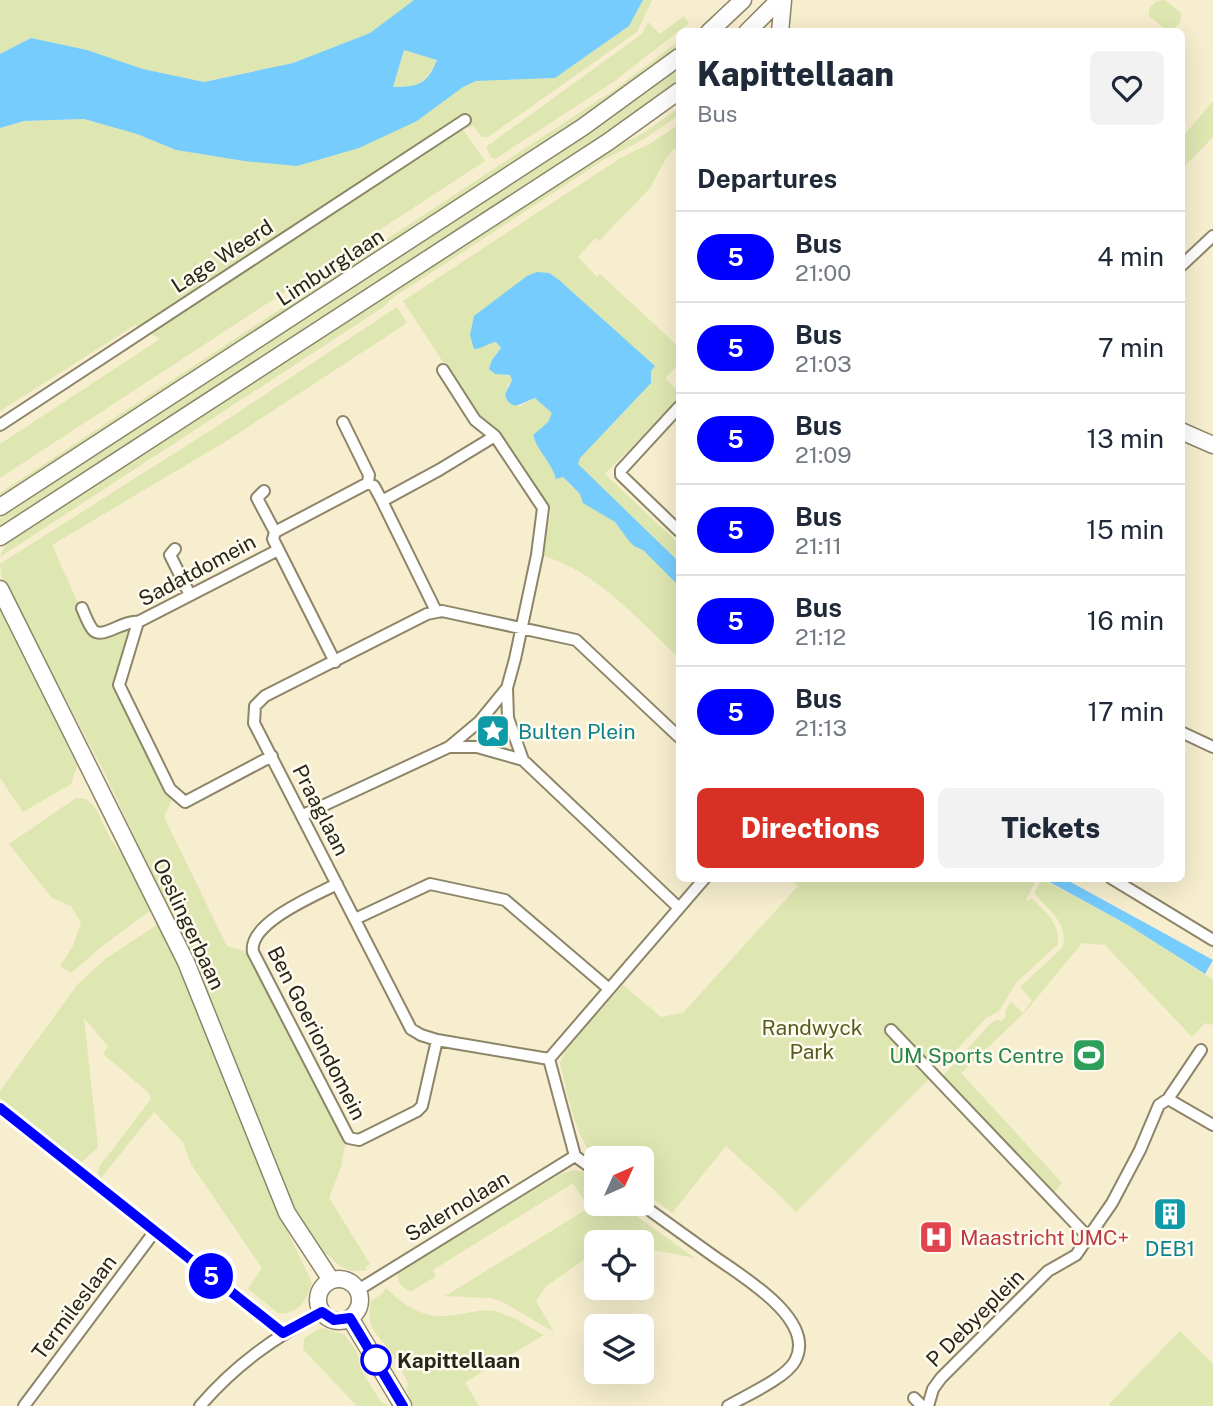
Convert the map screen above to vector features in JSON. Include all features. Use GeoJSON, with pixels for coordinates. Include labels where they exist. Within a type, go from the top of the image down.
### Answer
{"type":"FeatureCollection","features":[{"type":"Feature","properties":{"kind":"main road"},"geometry":{"type":"LineString","coordinates":[[713,28],[743,0]]}},
{"type":"Feature","properties":{"kind":"main road"},"geometry":{"type":"LineString","coordinates":[[754,28],[781,0]]}},
{"type":"Feature","properties":{"kind":"main road"},"geometry":{"type":"LineString","coordinates":[[780,28],[781,0]]}},
{"type":"Feature","properties":{"kind":"main road"},"geometry":{"type":"LineString","coordinates":[[729,13],[749,28]]}},
{"type":"Feature","properties":{"kind":"main road","name":"Limburglaan"},"geometry":{"type":"LineString","coordinates":[[0,508],[571,134],[676,59]]}},
{"type":"Feature","properties":{"kind":"main road"},"geometry":{"type":"LineString","coordinates":[[0,537],[608,142],[676,93]]}},
{"type":"Feature","properties":{"kind":"main road"},"geometry":{"type":"LineString","coordinates":[[1185,433],[1213,444]]}},
{"type":"Feature","properties":{"kind":"main road","name":"Oeslingerbaan"},"geometry":{"type":"LineString","coordinates":[[0,589],[162,912],[199,992],[287,1213],[331,1280]]}},
{"type":"Feature","properties":{"kind":"main road"},"geometry":{"type":"LineString","coordinates":[[331,1280],[348,1280],[358,1290],[360,1305],[350,1318],[334,1320],[322,1312],[318,1295],[331,1280]]}},
{"type":"Feature","properties":{"kind":"main road"},"geometry":{"type":"LineString","coordinates":[[350,1318],[403,1406]]}},
{"type":"Feature","properties":{"kind":"street","name":"Lage Weerd"},"geometry":{"type":"LineString","coordinates":[[0,425],[466,120]]}},
{"type":"Feature","properties":{"kind":"street"},"geometry":{"type":"LineString","coordinates":[[1185,263],[1213,236]]}},
{"type":"Feature","properties":{"kind":"street"},"geometry":{"type":"LineString","coordinates":[[443,370],[475,419],[495,436],[543,508],[541,534],[507,688],[508,718],[523,760],[679,908]]}},
{"type":"Feature","properties":{"kind":"street"},"geometry":{"type":"LineString","coordinates":[[676,410],[621,470],[621,475],[676,528]]}},
{"type":"Feature","properties":{"kind":"street"},"geometry":{"type":"LineString","coordinates":[[343,422],[369,475],[368,483]]}},
{"type":"Feature","properties":{"kind":"street"},"geometry":{"type":"LineString","coordinates":[[382,502],[495,436]]}},
{"type":"Feature","properties":{"kind":"street"},"geometry":{"type":"LineString","coordinates":[[368,483],[374,486],[436,611],[449,611],[576,640],[676,734]]}},
{"type":"Feature","properties":{"kind":"street"},"geometry":{"type":"LineString","coordinates":[[275,532],[368,483]]}},
{"type":"Feature","properties":{"kind":"street"},"geometry":{"type":"LineString","coordinates":[[264,491],[257,498],[275,532],[273,539],[335,662]]}},
{"type":"Feature","properties":{"kind":"street"},"geometry":{"type":"LineString","coordinates":[[175,549],[170,555],[190,596]]}},
{"type":"Feature","properties":{"kind":"street","name":"Sadatdomein"},"geometry":{"type":"LineString","coordinates":[[272,756],[185,802],[170,789],[119,685],[138,622],[278,550]]}},
{"type":"Feature","properties":{"kind":"street"},"geometry":{"type":"LineString","coordinates":[[82,608],[94,631],[98,633],[103,634],[129,621],[138,622]]}},
{"type":"Feature","properties":{"kind":"street","name":"Praaglaan"},"geometry":{"type":"LineString","coordinates":[[436,611],[265,696],[255,706],[254,723],[408,1024],[416,1032],[437,1040],[548,1059]]}},
{"type":"Feature","properties":{"kind":"street"},"geometry":{"type":"LineString","coordinates":[[303,816],[449,747],[480,721],[507,688]]}},
{"type":"Feature","properties":{"kind":"street"},"geometry":{"type":"LineString","coordinates":[[1185,734],[1213,747]]}},
{"type":"Feature","properties":{"kind":"street"},"geometry":{"type":"LineString","coordinates":[[449,747],[477,747],[523,760]]}},
{"type":"Feature","properties":{"kind":"street"},"geometry":{"type":"LineString","coordinates":[[584,1163],[575,1156],[548,1059],[702,882]]}},
{"type":"Feature","properties":{"kind":"street"},"geometry":{"type":"LineString","coordinates":[[1118,882],[1213,940]]}},
{"type":"Feature","properties":{"kind":"street","name":"Ben Goeriondomein"},"geometry":{"type":"LineString","coordinates":[[337,884],[263,927],[252,945],[253,953],[349,1138],[359,1140],[417,1111],[422,1105],[437,1040]]}},
{"type":"Feature","properties":{"kind":"street"},"geometry":{"type":"LineString","coordinates":[[355,919],[430,884],[505,900],[608,988]]}},
{"type":"Feature","properties":{"kind":"street"},"geometry":{"type":"LineString","coordinates":[[891,1030],[1088,1238],[1112,1203],[1140,1150],[1159,1105],[1168,1099],[1201,1050]]}},
{"type":"Feature","properties":{"kind":"street"},"geometry":{"type":"LineString","coordinates":[[1168,1099],[1213,1125]]}},
{"type":"Feature","properties":{"kind":"street"},"geometry":{"type":"LineString","coordinates":[[0,1108],[283,1333]]}},
{"type":"Feature","properties":{"kind":"street","name":"Salernolaan"},"geometry":{"type":"LineString","coordinates":[[358,1290],[575,1156]]}},
{"type":"Feature","properties":{"kind":"street"},"geometry":{"type":"LineString","coordinates":[[654,1213],[766,1294],[792,1322],[799,1343],[792,1365],[728,1406]]}},
{"type":"Feature","properties":{"kind":"street","name":"Termileslaan"},"geometry":{"type":"LineString","coordinates":[[24,1406],[155,1231]]}},
{"type":"Feature","properties":{"kind":"street","name":"P Debyeplein"},"geometry":{"type":"LineString","coordinates":[[928,1406],[933,1389],[941,1378],[1048,1271],[1076,1255],[1088,1238]]}},
{"type":"Feature","properties":{"kind":"street"},"geometry":{"type":"LineString","coordinates":[[200,1406],[240,1364],[283,1333],[322,1312]]}},
{"type":"Feature","properties":{"kind":"green space"},"geometry":{"type":"Polygon","coordinates":[[[0,0],[414,0],[370,33],[293,63],[203,82],[143,69],[87,50],[31,38],[0,54],[0,0]]]}},
{"type":"Feature","properties":{"kind":"green space"},"geometry":{"type":"Polygon","coordinates":[[[643,0],[652,0],[637,32],[488,137],[482,137],[473,126],[463,130],[485,161],[0,478],[0,444],[160,339],[135,325],[0,411],[0,128],[24,121],[84,119],[137,134],[176,150],[244,161],[417,121],[463,87],[476,81],[555,78],[629,26],[643,0]]]}},
{"type":"Feature","properties":{"kind":"green space"},"geometry":{"type":"Polygon","coordinates":[[[1165,0],[1181,13],[1180,23],[1174,28],[1164,28],[1149,16],[1149,9],[1156,1],[1165,0]]]}},
{"type":"Feature","properties":{"kind":"green space"},"geometry":{"type":"Polygon","coordinates":[[[684,16],[689,23],[683,28],[676,28],[676,33],[612,83],[495,159],[491,157],[486,147],[642,34],[648,22],[660,34],[684,16]]]}},
{"type":"Feature","properties":{"kind":"green space"},"geometry":{"type":"Polygon","coordinates":[[[676,43],[676,54],[620,97],[0,502],[0,493],[614,90],[676,43]]]}},
{"type":"Feature","properties":{"kind":"green space"},"geometry":{"type":"Polygon","coordinates":[[[404,50],[437,59],[425,79],[415,85],[392,87],[404,50]]]}},
{"type":"Feature","properties":{"kind":"green space"},"geometry":{"type":"Polygon","coordinates":[[[676,65],[676,84],[645,108],[0,531],[0,519],[84,463],[100,446],[676,65]]]}},
{"type":"Feature","properties":{"kind":"green space"},"geometry":{"type":"Polygon","coordinates":[[[1213,101],[1213,137],[1185,166],[1185,134],[1213,101]]]}},
{"type":"Feature","properties":{"kind":"green space"},"geometry":{"type":"Polygon","coordinates":[[[676,110],[676,117],[643,140],[605,159],[0,557],[6,544],[18,535],[601,154],[640,135],[676,110]]]}},
{"type":"Feature","properties":{"kind":"green space"},"geometry":{"type":"Polygon","coordinates":[[[676,126],[676,147],[667,156],[650,188],[599,241],[595,238],[578,257],[597,277],[600,274],[676,344],[676,367],[665,378],[676,389],[676,402],[605,474],[676,541],[676,559],[595,481],[607,517],[615,522],[634,546],[643,549],[676,583],[676,655],[599,585],[563,563],[543,556],[551,511],[495,427],[477,414],[403,301],[622,157],[653,142],[676,126]],[[549,273],[490,342],[496,342],[501,348],[492,360],[495,374],[510,375],[512,379],[507,387],[519,407],[535,398],[553,413],[548,422],[533,435],[556,479],[563,477],[573,488],[579,458],[651,380],[651,371],[655,366],[549,273]]]}},
{"type":"Feature","properties":{"kind":"green space"},"geometry":{"type":"Polygon","coordinates":[[[397,307],[407,323],[228,440],[52,545],[95,641],[126,627],[129,630],[114,685],[173,798],[164,817],[227,946],[251,953],[346,1139],[341,1167],[329,1198],[370,1264],[365,1267],[367,1270],[355,1271],[340,1266],[327,1254],[324,1256],[310,1238],[283,1189],[223,1028],[104,772],[1,575],[0,564],[219,425],[397,307]]]}},
{"type":"Feature","properties":{"kind":"green space"},"geometry":{"type":"Polygon","coordinates":[[[0,607],[77,766],[71,784],[23,812],[0,778],[0,607]]]}},
{"type":"Feature","properties":{"kind":"green space"},"geometry":{"type":"Polygon","coordinates":[[[76,798],[86,799],[95,807],[110,838],[130,866],[151,910],[71,973],[60,966],[73,946],[81,923],[71,906],[52,898],[9,844],[76,798]]]}},
{"type":"Feature","properties":{"kind":"green space","name":"Randwyck Park"},"geometry":{"type":"Polygon","coordinates":[[[794,882],[1035,882],[1026,900],[1031,898],[1050,918],[1057,930],[1058,944],[1015,984],[999,1011],[986,1018],[949,1058],[936,1062],[926,1059],[919,1071],[929,1079],[796,1212],[726,1146],[672,1213],[654,1200],[654,1146],[586,1146],[577,1128],[560,1063],[565,1051],[623,985],[661,1017],[683,1013],[798,886],[794,882]]]}},
{"type":"Feature","properties":{"kind":"green space"},"geometry":{"type":"Polygon","coordinates":[[[1040,882],[1048,882],[1128,925],[1213,980],[1213,1025],[1205,1023],[1192,1037],[1105,945],[1082,943],[1026,1011],[961,1073],[1062,1183],[1053,1194],[941,1078],[991,1023],[1002,1021],[1011,1001],[1023,1013],[1032,1000],[1020,987],[1062,948],[1064,940],[1061,925],[1034,893],[1040,882]]]}},
{"type":"Feature","properties":{"kind":"green space"},"geometry":{"type":"Polygon","coordinates":[[[158,924],[185,982],[282,1220],[312,1283],[301,1305],[291,1312],[278,1313],[248,1289],[262,1268],[191,1164],[183,1142],[154,1112],[101,1178],[98,1174],[99,1167],[151,1099],[149,1093],[103,1054],[108,1046],[84,1018],[98,1147],[81,1163],[0,1098],[0,1091],[77,985],[104,960],[158,924]]]}},
{"type":"Feature","properties":{"kind":"green space"},"geometry":{"type":"Polygon","coordinates":[[[574,1170],[584,1172],[584,1200],[573,1183],[433,1270],[436,1276],[412,1291],[401,1284],[398,1272],[561,1174],[574,1170]]]}},
{"type":"Feature","properties":{"kind":"green space"},"geometry":{"type":"Polygon","coordinates":[[[584,1211],[584,1216],[637,1216],[695,1258],[654,1250],[654,1230],[584,1230],[584,1259],[545,1287],[536,1301],[554,1332],[501,1301],[445,1296],[584,1211]]]}},
{"type":"Feature","properties":{"kind":"green space"},"geometry":{"type":"Polygon","coordinates":[[[386,1288],[409,1307],[426,1314],[445,1316],[493,1311],[513,1318],[544,1335],[465,1382],[479,1406],[412,1406],[406,1388],[409,1385],[393,1355],[374,1331],[370,1319],[371,1301],[386,1288]]]}},
{"type":"Feature","properties":{"kind":"green space"},"geometry":{"type":"Polygon","coordinates":[[[321,1328],[344,1334],[357,1352],[360,1368],[381,1402],[390,1406],[357,1406],[303,1349],[304,1338],[321,1328]]]}},
{"type":"Feature","properties":{"kind":"green space"},"geometry":{"type":"Polygon","coordinates":[[[1180,1331],[1213,1364],[1213,1406],[1111,1406],[1109,1404],[1180,1331]]]}},
{"type":"Feature","properties":{"kind":"water"},"geometry":{"type":"Polygon","coordinates":[[[414,0],[643,0],[629,26],[555,78],[476,81],[463,87],[417,121],[359,148],[297,166],[176,150],[137,134],[84,119],[24,121],[0,128],[0,54],[31,38],[87,50],[143,69],[204,82],[293,63],[370,33],[414,0]],[[404,50],[393,87],[416,85],[426,79],[437,60],[404,50]]]}},
{"type":"Feature","properties":{"kind":"water"},"geometry":{"type":"Polygon","coordinates":[[[537,272],[549,273],[559,280],[655,366],[651,371],[651,383],[580,458],[578,464],[676,559],[676,583],[643,550],[629,541],[615,522],[583,503],[580,494],[563,477],[556,479],[533,435],[548,422],[552,413],[535,398],[518,405],[508,401],[505,395],[512,380],[510,375],[495,374],[489,369],[501,348],[496,342],[474,349],[470,335],[474,316],[527,276],[537,272]]]}},
{"type":"Feature","properties":{"kind":"water"},"geometry":{"type":"Polygon","coordinates":[[[1049,882],[1070,882],[1213,960],[1205,974],[1128,925],[1049,882]]]}},
{"type":"Feature","properties":{"kind":"bus line","name":"5"},"geometry":{"type":"LineString","coordinates":[[0,1108],[283,1333],[322,1312],[334,1320],[350,1318],[403,1406]]}},
{"type":"Feature","properties":{"kind":"place","name":"Bulten Plein"},"geometry":{"type":"Point","coordinates":[493,731]}},
{"type":"Feature","properties":{"kind":"place","name":"UM Sports Centre"},"geometry":{"type":"Point","coordinates":[1089,1055]}},
{"type":"Feature","properties":{"kind":"place","name":"DEB1"},"geometry":{"type":"Point","coordinates":[1170,1214]}},
{"type":"Feature","properties":{"kind":"place","name":"Maastricht UMC+"},"geometry":{"type":"Point","coordinates":[936,1237]}},
{"type":"Feature","properties":{"kind":"place","name":"Kapittellaan"},"geometry":{"type":"Point","coordinates":[376,1360]}}]}
